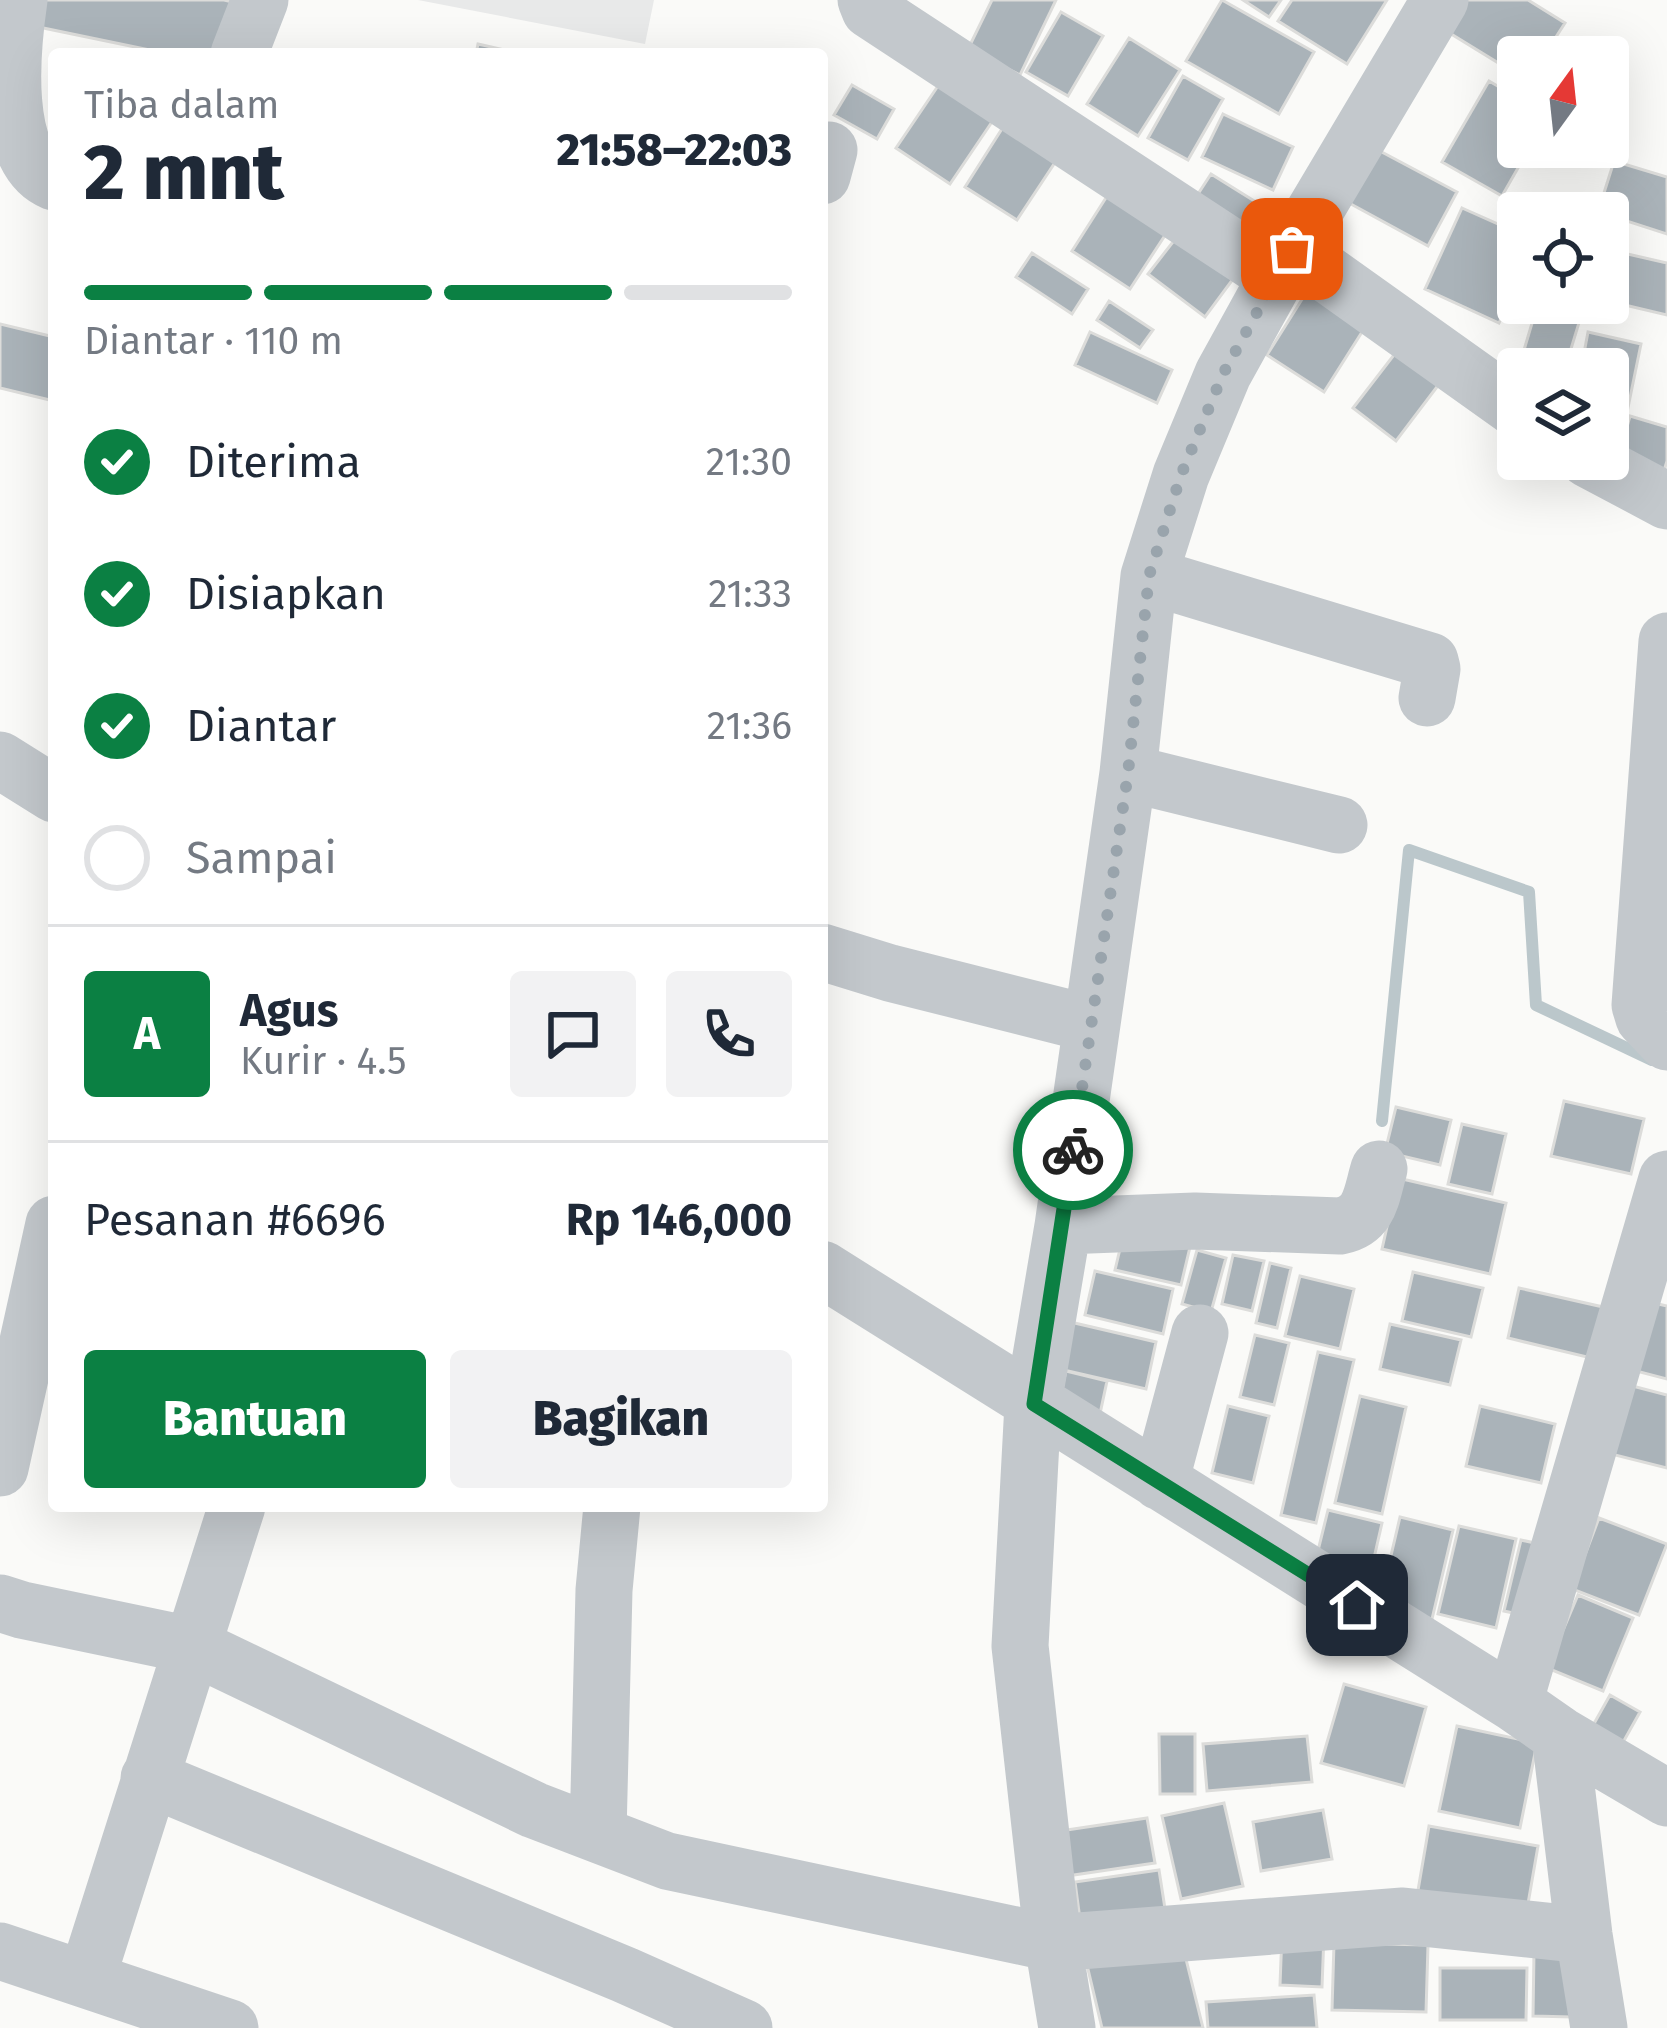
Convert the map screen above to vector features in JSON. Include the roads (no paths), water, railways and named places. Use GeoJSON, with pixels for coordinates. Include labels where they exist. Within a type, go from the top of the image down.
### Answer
{"type":"FeatureCollection","features":[{"type":"Feature","properties":{"kind":"street"},"geometry":{"type":"LineString","coordinates":[[19,0],[11,66],[15,124],[22,152],[48,180]]}},
{"type":"Feature","properties":{"kind":"street"},"geometry":{"type":"LineString","coordinates":[[240,48],[260,0]]}},
{"type":"Feature","properties":{"kind":"street"},"geometry":{"type":"LineString","coordinates":[[866,0],[870,10],[1497,397]]}},
{"type":"Feature","properties":{"kind":"street"},"geometry":{"type":"LineString","coordinates":[[1067,2028],[1020,1646],[1034,1404],[1128,773],[1149,576],[1181,475],[1223,374],[1422,6]]}},
{"type":"Feature","properties":{"kind":"street"},"geometry":{"type":"LineString","coordinates":[[1628,480],[1667,501]]}},
{"type":"Feature","properties":{"kind":"street"},"geometry":{"type":"LineString","coordinates":[[1149,576],[1430,661],[1427,698]]}},
{"type":"Feature","properties":{"kind":"street"},"geometry":{"type":"LineString","coordinates":[[1667,641],[1640,1005],[1645,1018],[1667,1042]]}},
{"type":"Feature","properties":{"kind":"street"},"geometry":{"type":"LineString","coordinates":[[0,760],[48,790]]}},
{"type":"Feature","properties":{"kind":"street"},"geometry":{"type":"LineString","coordinates":[[1128,773],[1339,825]]}},
{"type":"Feature","properties":{"kind":"street"},"geometry":{"type":"LineString","coordinates":[[828,954],[1092,1024]]}},
{"type":"Feature","properties":{"kind":"street"},"geometry":{"type":"LineString","coordinates":[[1063,1226],[1195,1221],[1340,1226],[1356,1223],[1365,1213],[1379,1169]]}},
{"type":"Feature","properties":{"kind":"street"},"geometry":{"type":"LineString","coordinates":[[1599,2028],[1537,1719],[1667,1179]]}},
{"type":"Feature","properties":{"kind":"street"},"geometry":{"type":"LineString","coordinates":[[0,1468],[48,1251]]}},
{"type":"Feature","properties":{"kind":"street"},"geometry":{"type":"LineString","coordinates":[[828,1273],[1667,1798]]}},
{"type":"Feature","properties":{"kind":"street"},"geometry":{"type":"LineString","coordinates":[[1160,1483],[1200,1333]]}},
{"type":"Feature","properties":{"kind":"street"},"geometry":{"type":"LineString","coordinates":[[87,1978],[235,1512]]}},
{"type":"Feature","properties":{"kind":"street"},"geometry":{"type":"LineString","coordinates":[[598,1834],[604,1590],[611,1512]]}},
{"type":"Feature","properties":{"kind":"street"},"geometry":{"type":"LineString","coordinates":[[0,1603],[190,1645],[534,1810],[667,1861],[1054,1943],[1403,1916],[1584,1935]]}},
{"type":"Feature","properties":{"kind":"street"},"geometry":{"type":"LineString","coordinates":[[149,1778],[744,2028]]}},
{"type":"Feature","properties":{"kind":"street"},"geometry":{"type":"LineString","coordinates":[[0,1951],[230,2028]]}},
{"type":"Feature","properties":{"kind":"waterway"},"geometry":{"type":"LineString","coordinates":[[1382,1121],[1409,850],[1529,892],[1536,1005],[1652,1060]]}}]}
